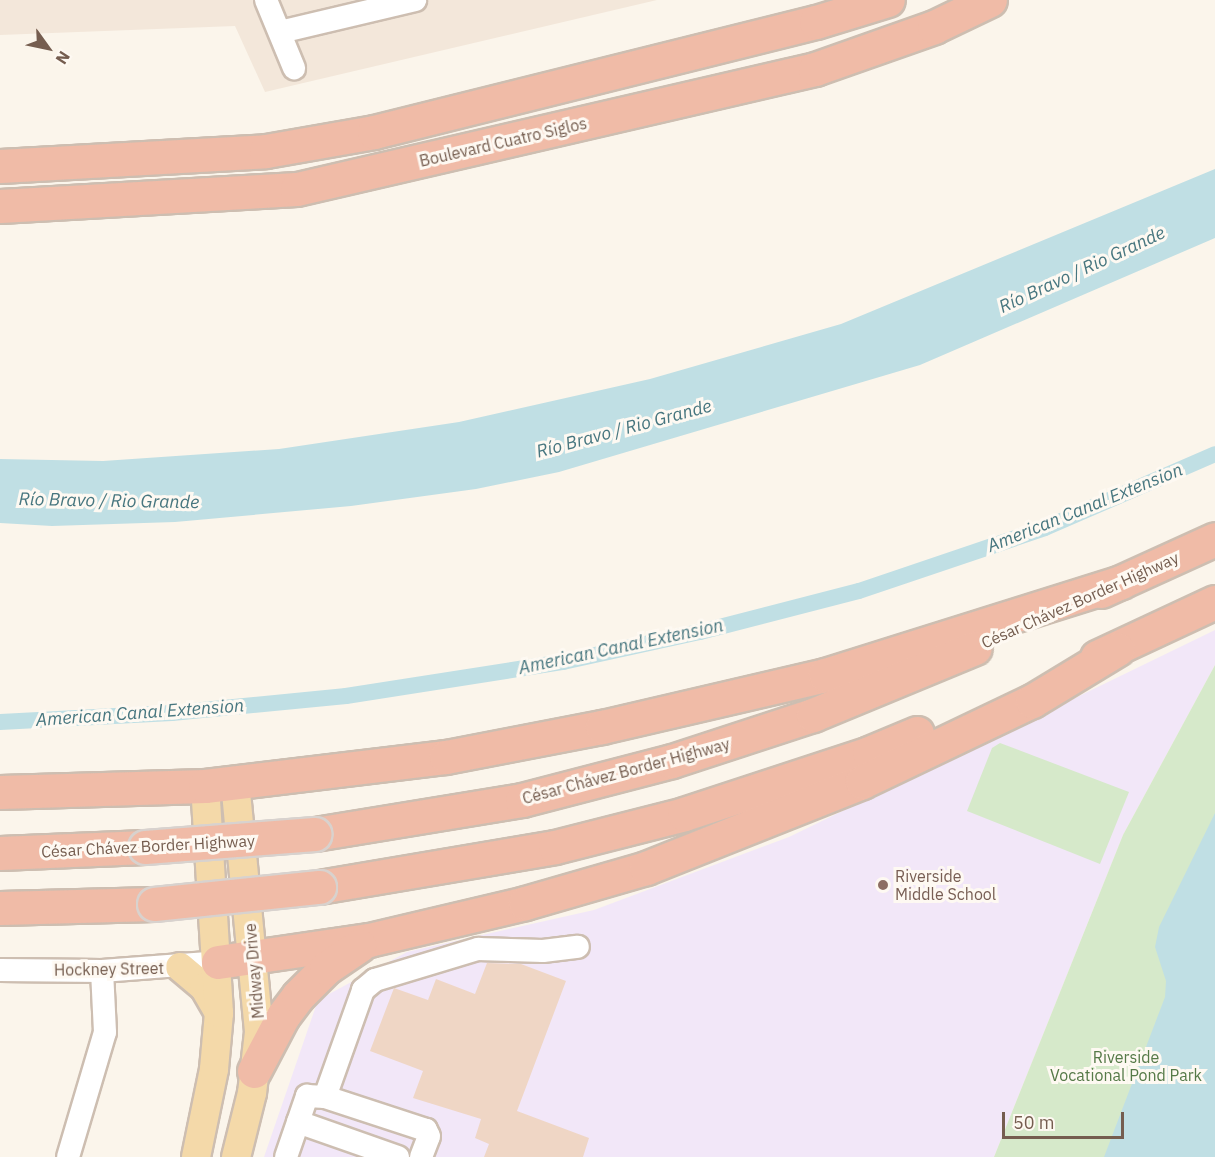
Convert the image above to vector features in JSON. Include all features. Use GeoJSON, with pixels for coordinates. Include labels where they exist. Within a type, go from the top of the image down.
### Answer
{"type":"FeatureCollection","features":[{"type":"Feature","properties":{"kind":"highway"},"geometry":{"type":"LineString","coordinates":[[0,166],[267,151],[374,132],[816,22],[888,0]]}},
{"type":"Feature","properties":{"kind":"highway","name":"Boulevard Cuatro Siglos"},"geometry":{"type":"LineString","coordinates":[[0,206],[297,189],[815,69],[934,27],[990,0]]}},
{"type":"Feature","properties":{"kind":"highway","name":"César Chávez Border Highway"},"geometry":{"type":"LineString","coordinates":[[0,853],[145,847],[315,834],[522,800],[683,757],[896,683],[1215,539]]}},
{"type":"Feature","properties":{"kind":"highway"},"geometry":{"type":"LineString","coordinates":[[0,792],[220,784],[446,757],[727,699],[847,668],[1121,582]]}},
{"type":"Feature","properties":{"kind":"highway"},"geometry":{"type":"LineString","coordinates":[[0,908],[154,904],[319,887],[555,846],[684,814],[869,753],[1118,649],[1215,602]]}},
{"type":"Feature","properties":{"kind":"highway"},"geometry":{"type":"LineString","coordinates":[[218,962],[369,940],[525,903],[711,845],[862,782],[1032,700],[1118,649]]}},
{"type":"Feature","properties":{"kind":"highway"},"geometry":{"type":"LineString","coordinates":[[254,1071],[283,1016],[298,996],[326,968],[369,940]]}},
{"type":"Feature","properties":{"kind":"main road","name":"Midway Drive"},"geometry":{"type":"LineString","coordinates":[[220,784],[253,958],[260,1032],[236,1157]]}},
{"type":"Feature","properties":{"kind":"main road"},"geometry":{"type":"LineString","coordinates":[[196,1157],[214,1069],[219,1013],[220,784]]}},
{"type":"Feature","properties":{"kind":"main road"},"geometry":{"type":"LineString","coordinates":[[180,967],[204,987],[219,1013]]}},
{"type":"Feature","properties":{"kind":"street"},"geometry":{"type":"LineString","coordinates":[[266,0],[294,68]]}},
{"type":"Feature","properties":{"kind":"street"},"geometry":{"type":"LineString","coordinates":[[280,32],[391,2],[415,0]]}},
{"type":"Feature","properties":{"kind":"street"},"geometry":{"type":"LineString","coordinates":[[325,1097],[355,1005],[369,983],[478,949],[543,951],[578,947]]}},
{"type":"Feature","properties":{"kind":"street","name":"Hockney Street"},"geometry":{"type":"LineString","coordinates":[[0,970],[102,971],[180,967],[218,962]]}},
{"type":"Feature","properties":{"kind":"street"},"geometry":{"type":"LineString","coordinates":[[68,1157],[105,1032],[102,971]]}},
{"type":"Feature","properties":{"kind":"street"},"geometry":{"type":"LineString","coordinates":[[286,1157],[307,1096],[325,1097],[426,1130],[429,1136],[422,1157]]}},
{"type":"Feature","properties":{"kind":"street"},"geometry":{"type":"LineString","coordinates":[[298,1122],[398,1157]]}},
{"type":"Feature","properties":{"kind":"shaded area"},"geometry":{"type":"Polygon","coordinates":[[[0,0],[657,0],[265,92],[235,26],[0,35],[0,0]]]}},
{"type":"Feature","properties":{"kind":"shaded area","name":"Riverside Middle School"},"geometry":{"type":"Polygon","coordinates":[[[1215,630],[1215,665],[1123,835],[994,1157],[264,1157],[318,1000],[407,952],[594,910],[789,837],[1215,630]]]}},
{"type":"Feature","properties":{"kind":"green space","name":"Riverside Vocational Pond Park"},"geometry":{"type":"Polygon","coordinates":[[[1215,665],[1215,1157],[994,1157],[1123,835],[1215,665]]]}},
{"type":"Feature","properties":{"kind":"green space"},"geometry":{"type":"Polygon","coordinates":[[[1000,743],[1129,792],[1100,864],[967,811],[992,748],[1000,743]]]}},
{"type":"Feature","properties":{"kind":"water","name":"Río Bravo / Rio Grande"},"geometry":{"type":"Polygon","coordinates":[[[1215,169],[1215,238],[920,365],[559,472],[476,489],[351,506],[175,522],[52,526],[0,523],[0,459],[103,461],[279,449],[459,422],[650,379],[841,324],[1215,169]]]}},
{"type":"Feature","properties":{"kind":"water"},"geometry":{"type":"Polygon","coordinates":[[[1215,813],[1215,1157],[1104,1157],[1165,997],[1166,981],[1155,947],[1159,927],[1215,813]]]}},
{"type":"Feature","properties":{"kind":"building"},"geometry":{"type":"Polygon","coordinates":[[[487,963],[521,964],[566,981],[517,1111],[589,1138],[583,1157],[484,1157],[489,1144],[475,1138],[481,1119],[413,1098],[423,1071],[370,1051],[394,988],[428,1000],[436,979],[475,994],[487,963]]]}},
{"type":"Feature","properties":{"kind":"waterway","name":"American Canal Extension"},"geometry":{"type":"LineString","coordinates":[[0,722],[172,713],[346,696],[563,662],[700,632],[859,591],[1045,528],[1215,454]]}},
{"type":"Feature","properties":{"kind":"place","name":"Riverside Middle School"},"geometry":{"type":"Point","coordinates":[883,885]}}]}
